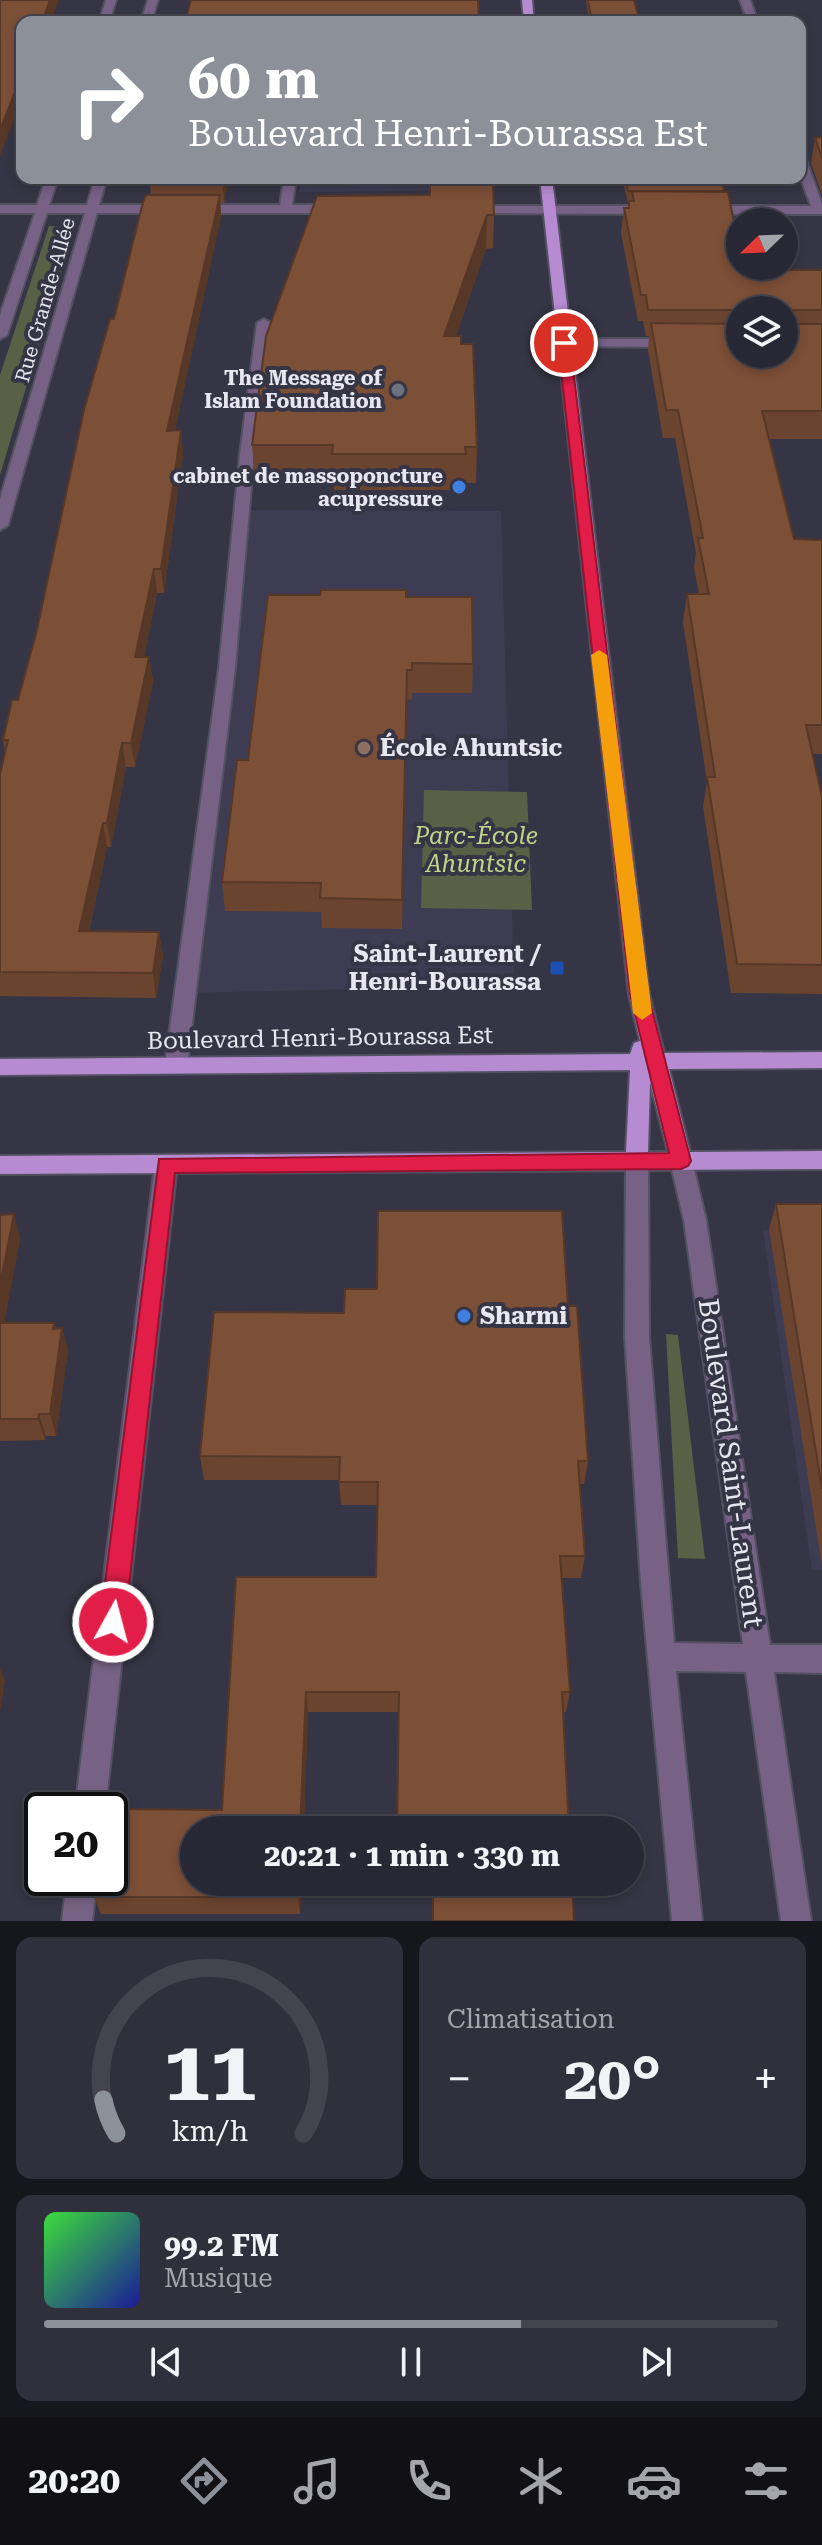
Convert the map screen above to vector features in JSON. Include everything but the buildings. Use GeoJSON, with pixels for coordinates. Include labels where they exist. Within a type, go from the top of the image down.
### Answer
{"type":"FeatureCollection","features":[{"type":"Feature","properties":{"kind":"main road","name":"Boulevard Saint-Laurent"},"geometry":{"type":"LineString","coordinates":[[547,184],[647,1060],[637,1161]]}},
{"type":"Feature","properties":{"kind":"main road","name":"Boulevard Saint-Laurent"},"geometry":{"type":"LineString","coordinates":[[647,1060],[681,1161]]}},
{"type":"Feature","properties":{"kind":"main road","name":"Boulevard Henri-Bourassa Est"},"geometry":{"type":"LineString","coordinates":[[0,1067],[822,1060]]}},
{"type":"Feature","properties":{"kind":"main road"},"geometry":{"type":"LineString","coordinates":[[0,1165],[822,1160]]}},
{"type":"Feature","properties":{"kind":"street"},"geometry":{"type":"LineString","coordinates":[[699,210],[820,210],[806,175]]}},
{"type":"Feature","properties":{"kind":"street","name":"Rue Grande-Allée"},"geometry":{"type":"LineString","coordinates":[[0,335],[50,184]]}},
{"type":"Feature","properties":{"kind":"street","name":"Rue Grande-Allée"},"geometry":{"type":"LineString","coordinates":[[0,525],[99,184]]}},
{"type":"Feature","properties":{"kind":"street"},"geometry":{"type":"LineString","coordinates":[[286,209],[289,184]]}},
{"type":"Feature","properties":{"kind":"street"},"geometry":{"type":"LineString","coordinates":[[0,209],[348,209]]}},
{"type":"Feature","properties":{"kind":"street"},"geometry":{"type":"LineString","coordinates":[[456,210],[668,210]]}},
{"type":"Feature","properties":{"kind":"street"},"geometry":{"type":"LineString","coordinates":[[176,1065],[227,668],[247,454],[264,323]]}},
{"type":"Feature","properties":{"kind":"street"},"geometry":{"type":"LineString","coordinates":[[564,343],[698,343]]}},
{"type":"Feature","properties":{"kind":"street","name":"Boulevard Saint-Laurent"},"geometry":{"type":"LineString","coordinates":[[637,1161],[637,1337],[687,1921]]}},
{"type":"Feature","properties":{"kind":"street","name":"Boulevard Saint-Laurent"},"geometry":{"type":"LineString","coordinates":[[681,1161],[695,1220],[796,1921]]}},
{"type":"Feature","properties":{"kind":"street"},"geometry":{"type":"LineString","coordinates":[[92,1792],[166,1165]]}},
{"type":"Feature","properties":{"kind":"street"},"geometry":{"type":"LineString","coordinates":[[662,1657],[822,1659]]}},
{"type":"Feature","properties":{"kind":"street"},"geometry":{"type":"LineString","coordinates":[[77,1921],[80,1896]]}},
{"type":"Feature","properties":{"kind":"shaded area"},"geometry":{"type":"Polygon","coordinates":[[[300,184],[479,184],[479,190],[299,192],[300,184]]]}},
{"type":"Feature","properties":{"kind":"shaded area","name":"École Ahuntsic"},"geometry":{"type":"Polygon","coordinates":[[[250,510],[501,511],[514,985],[189,993],[250,510]]]}},
{"type":"Feature","properties":{"kind":"shaded area"},"geometry":{"type":"Polygon","coordinates":[[[763,1230],[822,1231],[822,1570],[812,1570],[763,1230]]]}},
{"type":"Feature","properties":{"kind":"green space"},"geometry":{"type":"Polygon","coordinates":[[[49,226],[74,227],[0,475],[0,375],[49,226]]]}},
{"type":"Feature","properties":{"kind":"green space","name":"Parc-École Ahuntsic"},"geometry":{"type":"Polygon","coordinates":[[[424,790],[527,792],[532,910],[421,908],[424,790]]]}},
{"type":"Feature","properties":{"kind":"green space"},"geometry":{"type":"Polygon","coordinates":[[[666,1334],[678,1335],[705,1559],[678,1558],[666,1334]]]}},
{"type":"Feature","properties":{"kind":"slow traffic"},"geometry":{"type":"LineString","coordinates":[[599,655],[642,1013]]}},
{"type":"Feature","properties":{"kind":"place","name":"The Message of Islam Foundation"},"geometry":{"type":"Point","coordinates":[398,390]}},
{"type":"Feature","properties":{"kind":"place","name":"cabinet de massoponcture acupressure"},"geometry":{"type":"Point","coordinates":[459,487]}},
{"type":"Feature","properties":{"kind":"place","name":"École Ahuntsic"},"geometry":{"type":"Point","coordinates":[364,748]}},
{"type":"Feature","properties":{"kind":"place","name":"Saint-Laurent / Henri-Bourassa"},"geometry":{"type":"Point","coordinates":[557,968]}},
{"type":"Feature","properties":{"kind":"place","name":"Sharmi"},"geometry":{"type":"Point","coordinates":[464,1316]}},
{"type":"Feature","properties":{"kind":"route"},"geometry":{"type":"LineString","coordinates":[[113,1622],[166,1165],[681,1161],[639,994],[564,343]]}}]}
